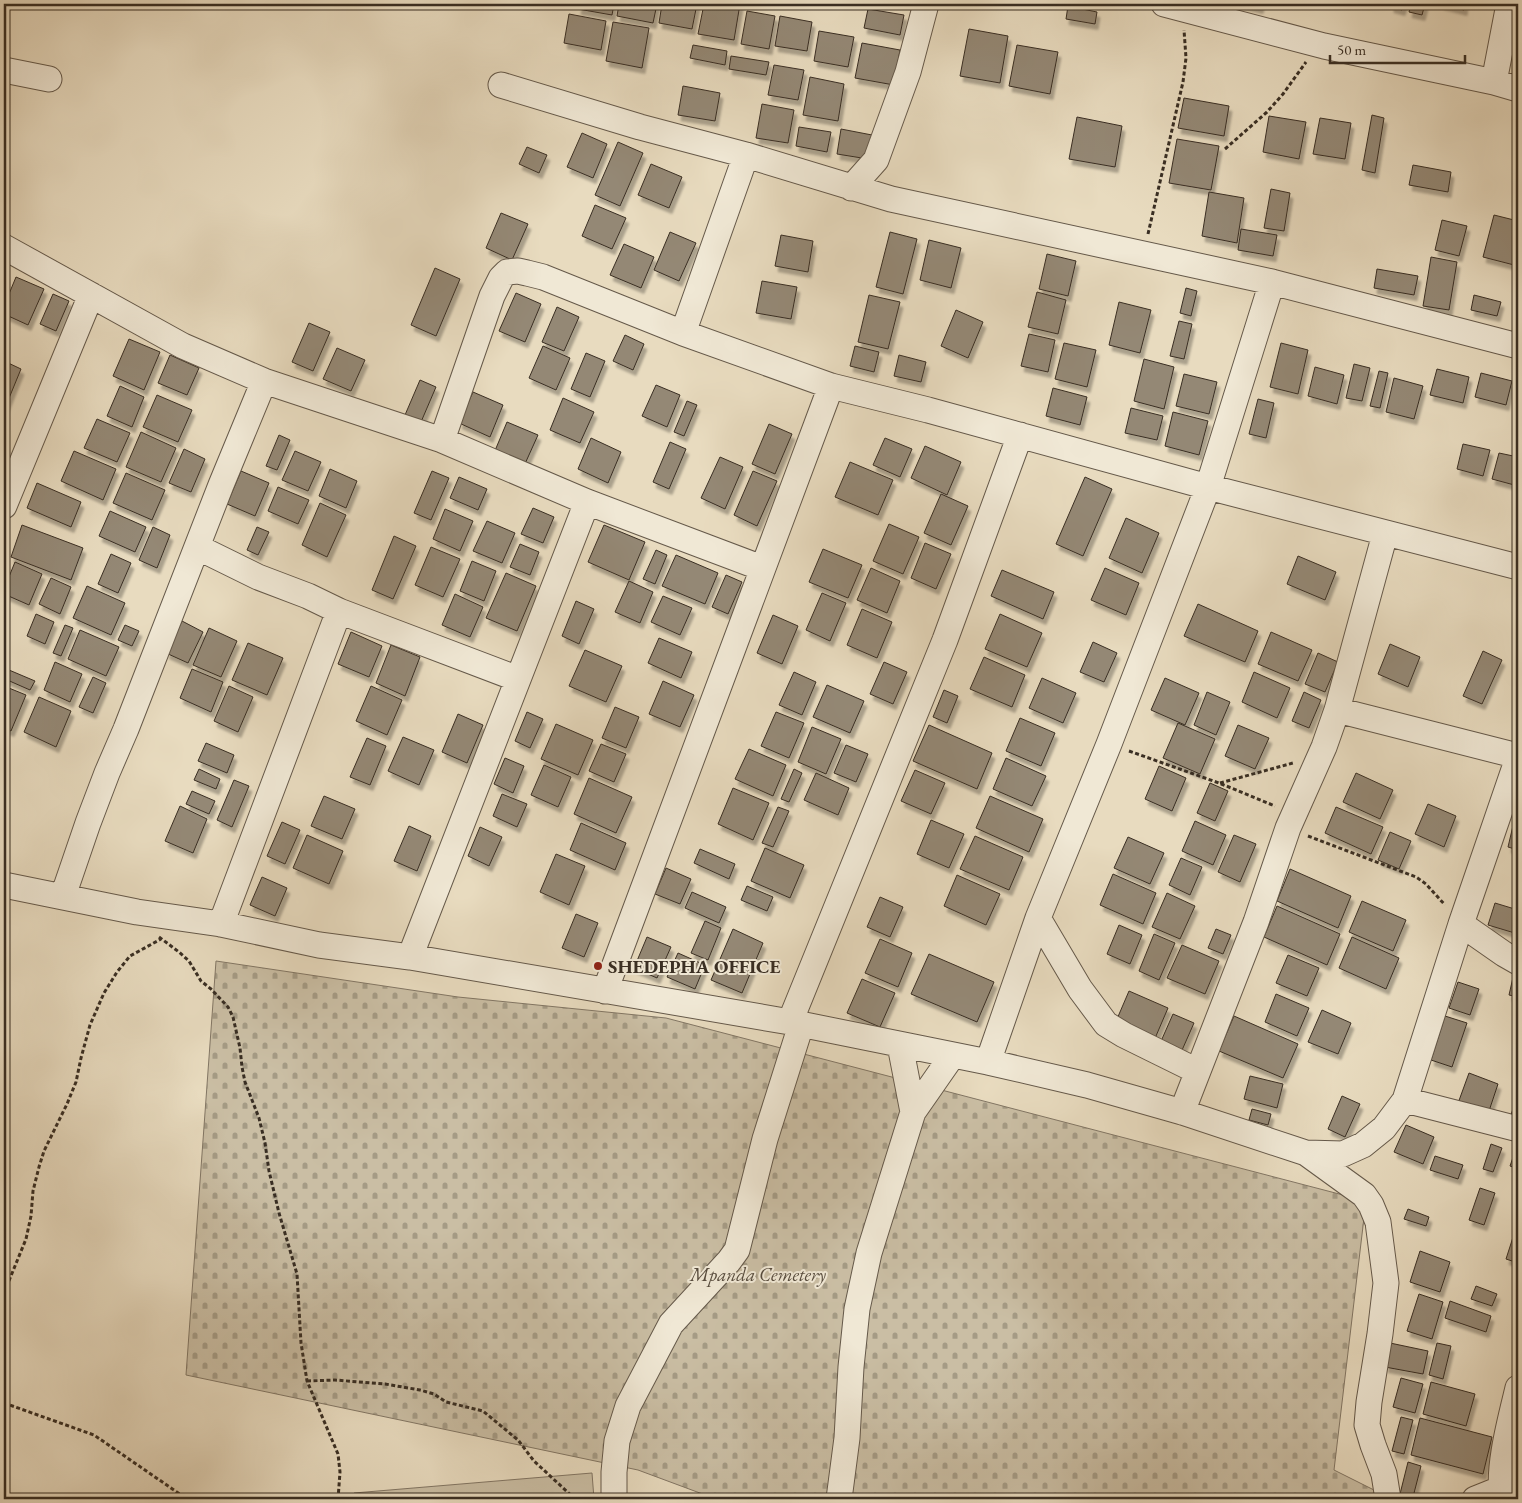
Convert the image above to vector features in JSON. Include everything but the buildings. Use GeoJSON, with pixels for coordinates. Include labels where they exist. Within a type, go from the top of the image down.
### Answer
{"type":"FeatureCollection","features":[{"type":"Feature","properties":{"kind":"street"},"geometry":{"type":"LineString","coordinates":[[851,188],[876,160],[908,72],[926,4]]}},
{"type":"Feature","properties":{"kind":"street"},"geometry":{"type":"LineString","coordinates":[[1494,82],[1509,4]]}},
{"type":"Feature","properties":{"kind":"street"},"geometry":{"type":"LineString","coordinates":[[1176,6],[1324,46],[1494,82],[1518,89]]}},
{"type":"Feature","properties":{"kind":"street"},"geometry":{"type":"LineString","coordinates":[[4,70],[49,79]]}},
{"type":"Feature","properties":{"kind":"street"},"geometry":{"type":"LineString","coordinates":[[501,86],[640,127],[746,155],[892,199],[1272,282],[1518,346]]}},
{"type":"Feature","properties":{"kind":"street"},"geometry":{"type":"LineString","coordinates":[[683,333],[746,155]]}},
{"type":"Feature","properties":{"kind":"street"},"geometry":{"type":"LineString","coordinates":[[876,160],[892,199]]}},
{"type":"Feature","properties":{"kind":"street"},"geometry":{"type":"LineString","coordinates":[[4,247],[183,346],[264,381],[442,440],[587,502],[762,568]]}},
{"type":"Feature","properties":{"kind":"street"},"geometry":{"type":"LineString","coordinates":[[442,440],[492,296],[501,278],[507,272],[518,271],[543,277],[683,333],[831,386],[928,410],[1386,534],[1518,567]]}},
{"type":"Feature","properties":{"kind":"street"},"geometry":{"type":"LineString","coordinates":[[988,1062],[1038,918],[1109,744],[1208,487],[1272,282]]}},
{"type":"Feature","properties":{"kind":"street"},"geometry":{"type":"LineString","coordinates":[[4,506],[91,295]]}},
{"type":"Feature","properties":{"kind":"street"},"geometry":{"type":"LineString","coordinates":[[63,896],[107,773],[264,381]]}},
{"type":"Feature","properties":{"kind":"street"},"geometry":{"type":"LineString","coordinates":[[605,990],[831,386]]}},
{"type":"Feature","properties":{"kind":"street"},"geometry":{"type":"LineString","coordinates":[[614,1499],[617,1442],[628,1406],[671,1324],[737,1250],[796,1024],[945,640],[1020,435]]}},
{"type":"Feature","properties":{"kind":"street"},"geometry":{"type":"LineString","coordinates":[[410,958],[587,502]]}},
{"type":"Feature","properties":{"kind":"street"},"geometry":{"type":"LineString","coordinates":[[1182,1112],[1256,922],[1292,821],[1324,747],[1337,710],[1386,534]]}},
{"type":"Feature","properties":{"kind":"street"},"geometry":{"type":"LineString","coordinates":[[196,547],[258,577],[339,610],[518,678]]}},
{"type":"Feature","properties":{"kind":"street"},"geometry":{"type":"LineString","coordinates":[[221,924],[339,610]]}},
{"type":"Feature","properties":{"kind":"street"},"geometry":{"type":"LineString","coordinates":[[1306,1153],[1343,1154],[1363,1145],[1384,1128],[1405,1100],[1461,924],[1518,757],[1337,710]]}},
{"type":"Feature","properties":{"kind":"street"},"geometry":{"type":"LineString","coordinates":[[4,885],[137,912],[221,924],[319,945],[605,990],[796,1024],[988,1062],[1087,1085],[1182,1112],[1306,1153],[1364,1195],[1371,1205],[1378,1222],[1386,1284],[1367,1425],[1384,1474],[1388,1499]]}},
{"type":"Feature","properties":{"kind":"street"},"geometry":{"type":"LineString","coordinates":[[1038,918],[1080,989],[1106,1024],[1124,1035],[1197,1070]]}},
{"type":"Feature","properties":{"kind":"street"},"geometry":{"type":"LineString","coordinates":[[1461,924],[1518,962]]}},
{"type":"Feature","properties":{"kind":"street"},"geometry":{"type":"LineString","coordinates":[[900,1045],[912,1112]]}},
{"type":"Feature","properties":{"kind":"street"},"geometry":{"type":"LineString","coordinates":[[839,1499],[857,1309],[868,1253],[912,1112],[952,1056]]}},
{"type":"Feature","properties":{"kind":"street"},"geometry":{"type":"LineString","coordinates":[[1405,1100],[1518,1129]]}},
{"type":"Feature","properties":{"kind":"street"},"geometry":{"type":"LineString","coordinates":[[1475,1499],[1501,1494],[1503,1458],[1518,1388]]}},
{"type":"Feature","properties":{"kind":"path"},"geometry":{"type":"LineString","coordinates":[[1143,254],[1186,58],[1184,32],[1176,6]]}},
{"type":"Feature","properties":{"kind":"path"},"geometry":{"type":"LineString","coordinates":[[1225,149],[1267,112],[1283,94],[1308,58],[1324,46]]}},
{"type":"Feature","properties":{"kind":"path"},"geometry":{"type":"LineString","coordinates":[[1109,744],[1219,783],[1292,821],[1416,877],[1426,884],[1461,924]]}},
{"type":"Feature","properties":{"kind":"path"},"geometry":{"type":"LineString","coordinates":[[1219,783],[1298,762],[1324,747]]}},
{"type":"Feature","properties":{"kind":"path"},"geometry":{"type":"LineString","coordinates":[[137,912],[141,920],[161,939],[189,961],[200,981],[220,998],[228,1007],[233,1017],[245,1082],[259,1118],[271,1179],[296,1274],[301,1342],[307,1381],[338,1454],[340,1472],[338,1499]]}},
{"type":"Feature","properties":{"kind":"path"},"geometry":{"type":"LineString","coordinates":[[4,1293],[26,1239],[31,1216],[33,1192],[44,1151],[76,1082],[90,1025],[104,992],[130,956],[161,939]]}},
{"type":"Feature","properties":{"kind":"path"},"geometry":{"type":"LineString","coordinates":[[307,1381],[335,1380],[385,1384],[420,1390],[434,1394],[446,1402],[483,1411],[518,1440],[534,1461],[575,1499]]}},
{"type":"Feature","properties":{"kind":"path"},"geometry":{"type":"LineString","coordinates":[[4,1403],[94,1435],[187,1499]]}},
{"type":"Feature","properties":{"kind":"green space","name":"Mpanda Cemetery"},"geometry":{"type":"Polygon","coordinates":[[[216,961],[458,997],[666,1018],[1366,1201],[1334,1470],[1392,1499],[716,1499],[638,1470],[186,1375],[216,961]]]}},
{"type":"Feature","properties":{"kind":"green space"},"geometry":{"type":"Polygon","coordinates":[[[592,1473],[594,1499],[355,1499],[354,1493],[592,1473]]]}},
{"type":"Feature","properties":{"kind":"place","name":"SHEDEPHA OFFICE"},"geometry":{"type":"Point","coordinates":[598,966]}}]}
